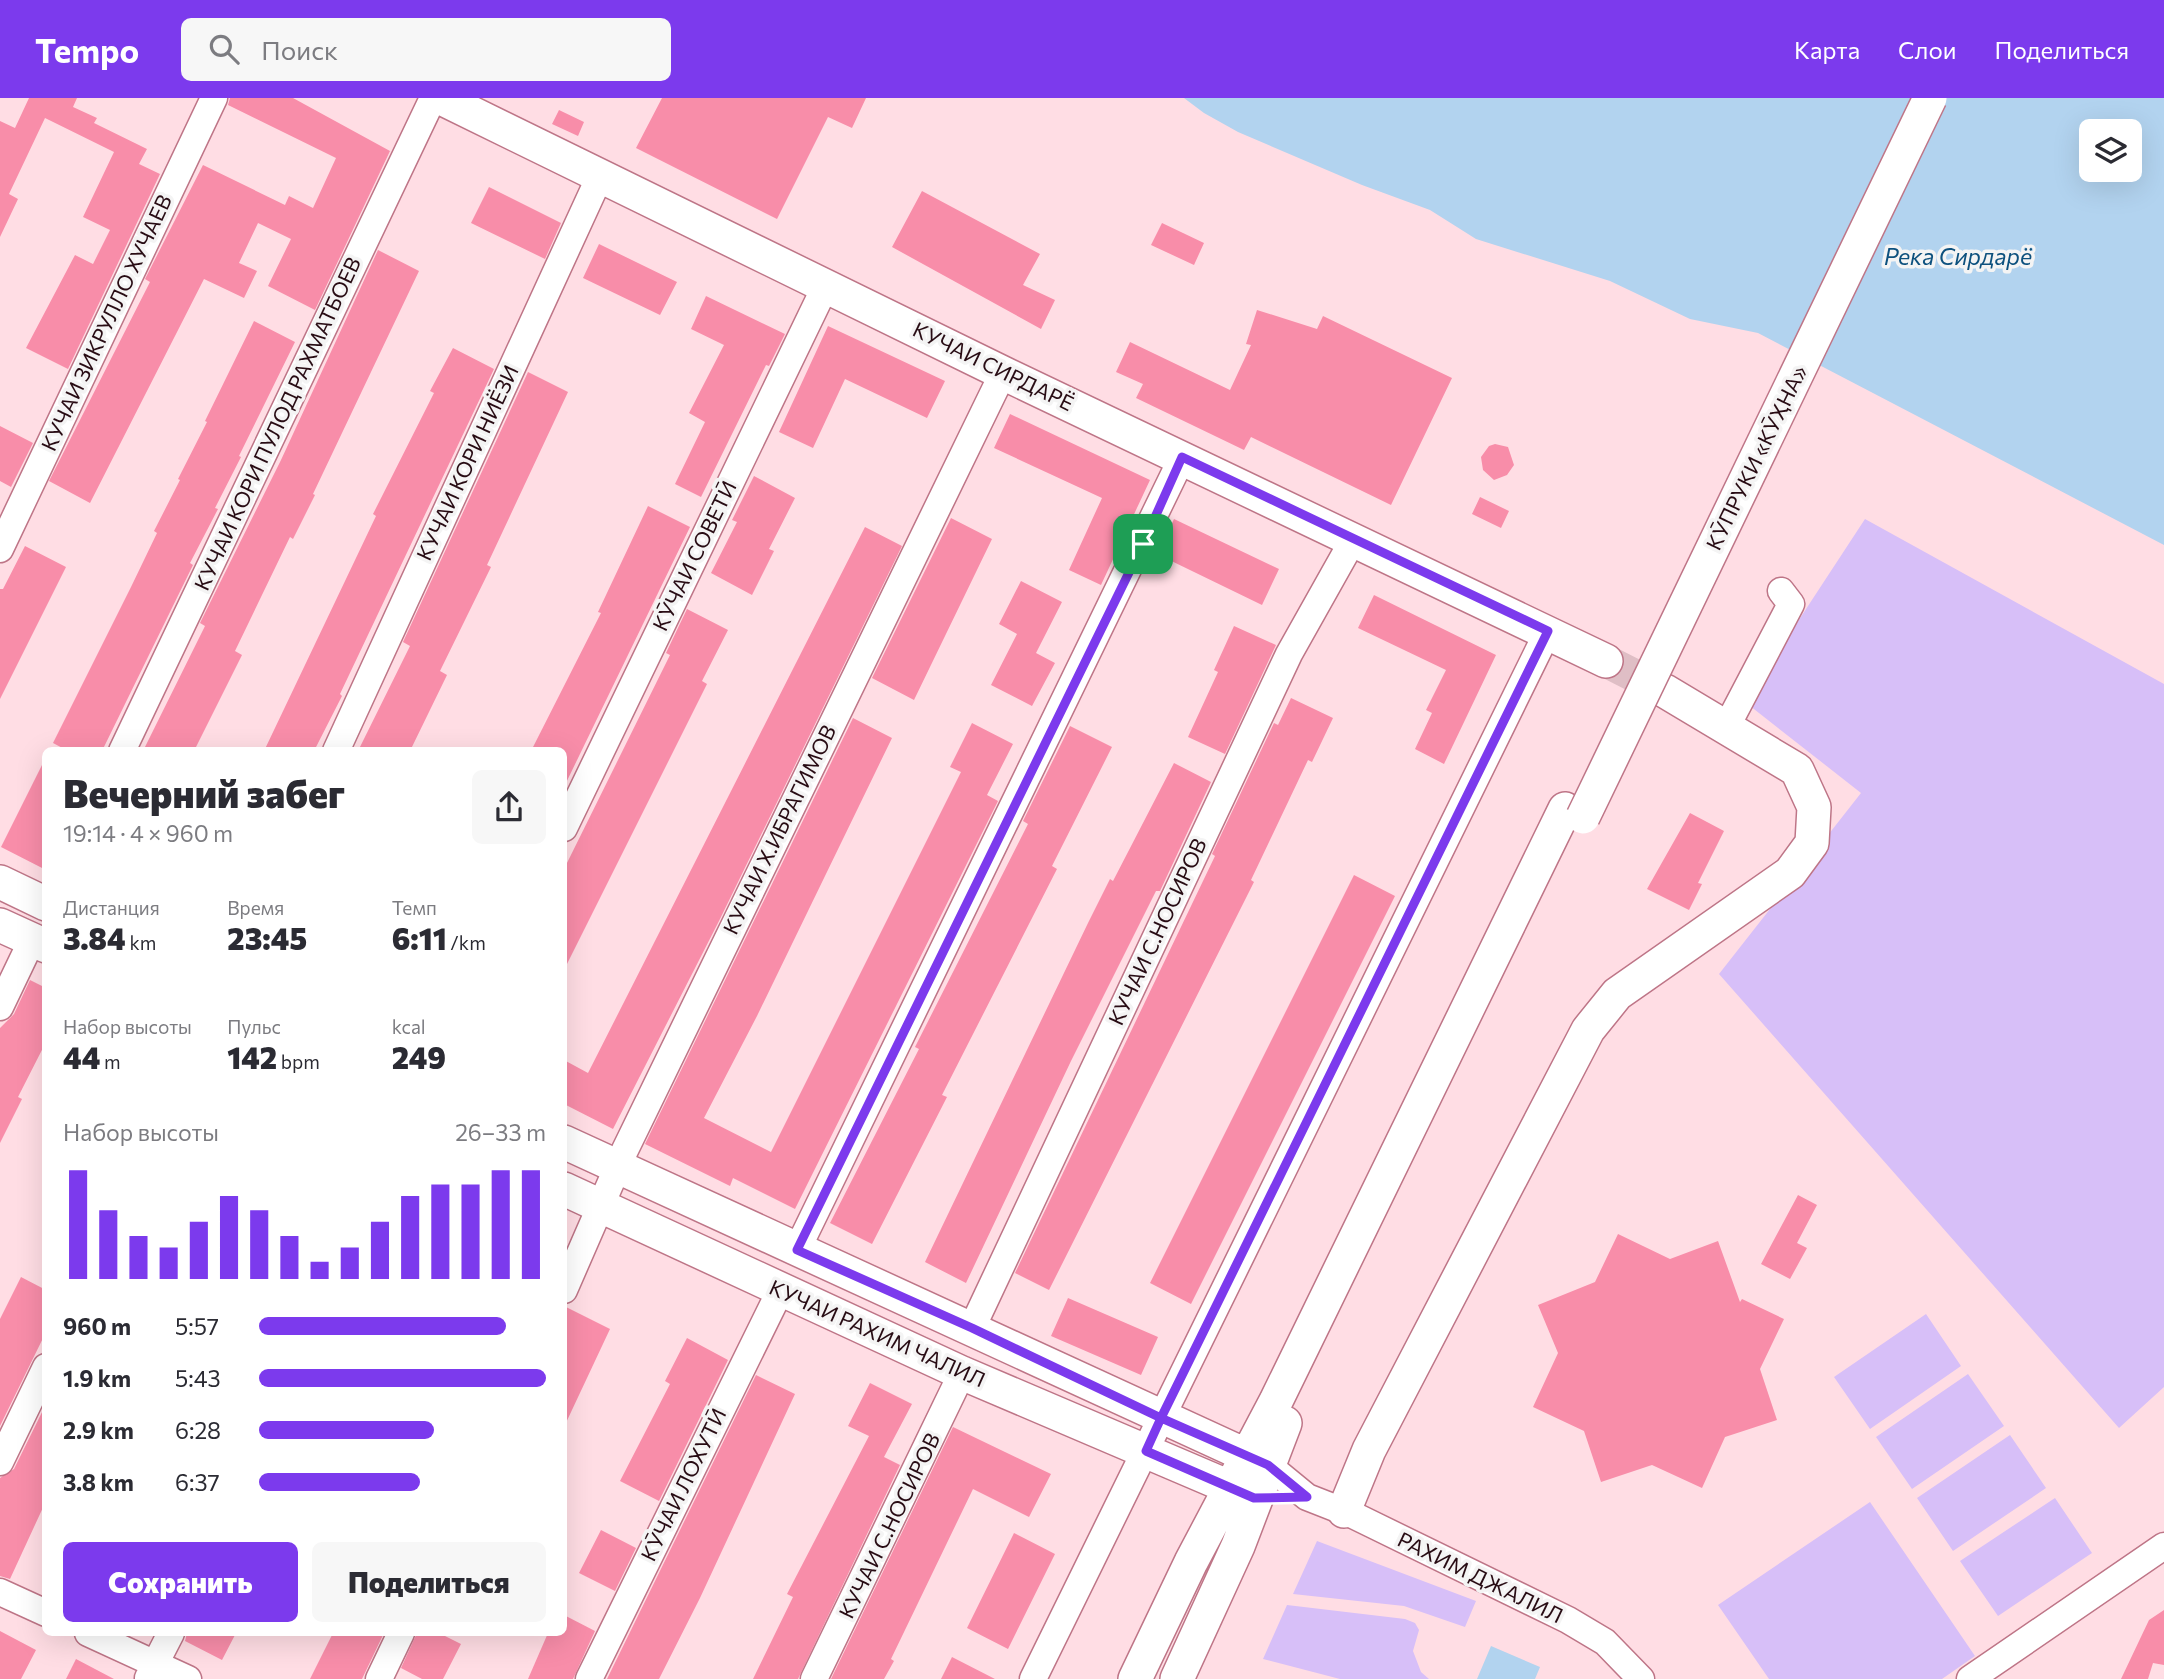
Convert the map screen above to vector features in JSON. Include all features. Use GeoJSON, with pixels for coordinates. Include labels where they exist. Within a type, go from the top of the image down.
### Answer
{"type":"FeatureCollection","features":[{"type":"Feature","properties":{"kind":"main road","name":"КУЧАИ СИРДАРЁ"},"geometry":{"type":"LineString","coordinates":[[440,98],[1003,373],[1606,661]]}},
{"type":"Feature","properties":{"kind":"main road","name":"КӮПРУКИ «КӮҲНА»"},"geometry":{"type":"LineString","coordinates":[[1574,813],[1907,98]]}},
{"type":"Feature","properties":{"kind":"main road","name":"КӮПРУКИ «КӮҲНА»"},"geometry":{"type":"LineString","coordinates":[[1574,813],[1930,98]]}},
{"type":"Feature","properties":{"kind":"main road"},"geometry":{"type":"LineString","coordinates":[[1344,1511],[1369,1450],[1588,1030],[1617,994],[1790,873],[1812,843],[1814,807],[1797,771],[1727,726],[1665,691]]}},
{"type":"Feature","properties":{"kind":"main road"},"geometry":{"type":"LineString","coordinates":[[1135,1679],[1257,1461],[1290,1410],[1574,813]]}},
{"type":"Feature","properties":{"kind":"main road"},"geometry":{"type":"LineString","coordinates":[[0,882],[42,902]]}},
{"type":"Feature","properties":{"kind":"main road"},"geometry":{"type":"LineString","coordinates":[[0,925],[39,943]]}},
{"type":"Feature","properties":{"kind":"main road","name":"КУЧАИ РАХИМ ЧАЛИЛ"},"geometry":{"type":"LineString","coordinates":[[567,1143],[1257,1461]]}},
{"type":"Feature","properties":{"kind":"main road","name":"КУЧАИ РАХИМ ЧАЛИЛ"},"geometry":{"type":"LineString","coordinates":[[567,1190],[962,1373],[1241,1493]]}},
{"type":"Feature","properties":{"kind":"main road"},"geometry":{"type":"LineString","coordinates":[[1177,1679],[1238,1546],[1241,1493]]}},
{"type":"Feature","properties":{"kind":"street","name":"КУЧАИ ЗИКРУЛЛО ХУЧАЕВ"},"geometry":{"type":"LineString","coordinates":[[0,549],[214,98]]}},
{"type":"Feature","properties":{"kind":"street","name":"КУЧАИ КОРИ ПУЛОД РАХМАТБОЕВ"},"geometry":{"type":"LineString","coordinates":[[124,747],[433,98]]}},
{"type":"Feature","properties":{"kind":"street","name":"КУЧАИ КОРИ НИЁЗИ"},"geometry":{"type":"LineString","coordinates":[[338,747],[600,176]]}},
{"type":"Feature","properties":{"kind":"street","name":"КӮЧАИ СОВЕТӢ"},"geometry":{"type":"LineString","coordinates":[[567,822],[826,285]]}},
{"type":"Feature","properties":{"kind":"street","name":"КУЧАИ Х.ИБРАГИМОВ"},"geometry":{"type":"LineString","coordinates":[[567,1283],[618,1167],[1003,373]]}},
{"type":"Feature","properties":{"kind":"street"},"geometry":{"type":"LineString","coordinates":[[797,1250],[1182,457]]}},
{"type":"Feature","properties":{"kind":"street","name":"КУЧАИ С.НОСИРОВ"},"geometry":{"type":"LineString","coordinates":[[972,1328],[1289,654],[1353,540]]}},
{"type":"Feature","properties":{"kind":"street"},"geometry":{"type":"LineString","coordinates":[[1727,726],[1791,604],[1781,591]]}},
{"type":"Feature","properties":{"kind":"street"},"geometry":{"type":"LineString","coordinates":[[1033,1679],[1548,631]]}},
{"type":"Feature","properties":{"kind":"street"},"geometry":{"type":"LineString","coordinates":[[0,1007],[39,943]]}},
{"type":"Feature","properties":{"kind":"street","name":"КӮЧАИ ЛОХУТӢ"},"geometry":{"type":"LineString","coordinates":[[589,1679],[780,1291]]}},
{"type":"Feature","properties":{"kind":"street","name":"КУЧАИ С.НОСИРОВ"},"geometry":{"type":"LineString","coordinates":[[814,1679],[962,1373]]}},
{"type":"Feature","properties":{"kind":"street"},"geometry":{"type":"LineString","coordinates":[[0,1462],[42,1375]]}},
{"type":"Feature","properties":{"kind":"street"},"geometry":{"type":"LineString","coordinates":[[1257,1461],[1307,1497]]}},
{"type":"Feature","properties":{"kind":"street"},"geometry":{"type":"LineString","coordinates":[[1241,1493],[1307,1497]]}},
{"type":"Feature","properties":{"kind":"street","name":"РАХИМ ДЖАЛИЛ"},"geometry":{"type":"LineString","coordinates":[[1307,1497],[1344,1511],[1569,1620],[1605,1642],[1641,1679]]}},
{"type":"Feature","properties":{"kind":"street"},"geometry":{"type":"LineString","coordinates":[[1970,1679],[2164,1546]]}},
{"type":"Feature","properties":{"kind":"street"},"geometry":{"type":"LineString","coordinates":[[0,1592],[42,1611]]}},
{"type":"Feature","properties":{"kind":"street"},"geometry":{"type":"LineString","coordinates":[[93,1636],[152,1671],[188,1679]]}},
{"type":"Feature","properties":{"kind":"street"},"geometry":{"type":"LineString","coordinates":[[152,1671],[170,1636]]}},
{"type":"Feature","properties":{"kind":"street"},"geometry":{"type":"LineString","coordinates":[[379,1679],[400,1636]]}},
{"type":"Feature","properties":{"kind":"shaded area"},"geometry":{"type":"Polygon","coordinates":[[[1865,519],[2164,684],[2164,1387],[2119,1428],[1719,974],[1861,793],[1745,702],[1865,519]]]}},
{"type":"Feature","properties":{"kind":"shaded area"},"geometry":{"type":"Polygon","coordinates":[[[1926,1314],[1961,1366],[1870,1429],[1834,1377],[1926,1314]]]}},
{"type":"Feature","properties":{"kind":"shaded area"},"geometry":{"type":"Polygon","coordinates":[[[1968,1374],[2004,1426],[1912,1489],[1876,1437],[1968,1374]]]}},
{"type":"Feature","properties":{"kind":"shaded area"},"geometry":{"type":"Polygon","coordinates":[[[2010,1435],[2046,1488],[1953,1551],[1917,1498],[2010,1435]]]}},
{"type":"Feature","properties":{"kind":"shaded area"},"geometry":{"type":"Polygon","coordinates":[[[2055,1498],[2092,1553],[1998,1616],[1960,1561],[2055,1498]]]}},
{"type":"Feature","properties":{"kind":"shaded area"},"geometry":{"type":"Polygon","coordinates":[[[1870,1502],[1975,1656],[1942,1679],[1769,1679],[1718,1605],[1870,1502]]]}},
{"type":"Feature","properties":{"kind":"shaded area"},"geometry":{"type":"Polygon","coordinates":[[[1317,1541],[1476,1601],[1465,1627],[1404,1606],[1293,1594],[1317,1541]]]}},
{"type":"Feature","properties":{"kind":"shaded area"},"geometry":{"type":"Polygon","coordinates":[[[1287,1605],[1405,1619],[1415,1623],[1419,1630],[1413,1651],[1421,1672],[1429,1679],[1340,1679],[1263,1659],[1287,1605]]]}},
{"type":"Feature","properties":{"kind":"water","name":"Река Сирдарё"},"geometry":{"type":"Polygon","coordinates":[[[1184,98],[2164,98],[2164,545],[1758,333],[1690,319],[1610,281],[1476,239],[1430,210],[1362,185],[1238,132],[1184,98]]]}},
{"type":"Feature","properties":{"kind":"water"},"geometry":{"type":"Polygon","coordinates":[[[1491,1646],[1540,1667],[1535,1679],[1477,1679],[1491,1646]]]}},
{"type":"Feature","properties":{"kind":"building"},"geometry":{"type":"Polygon","coordinates":[[[29,98],[77,98],[73,107],[97,118],[94,123],[147,149],[139,164],[160,174],[68,369],[26,348],[75,255],[93,264],[110,230],[83,217],[114,152],[45,118],[9,194],[18,199],[0,237],[0,121],[15,128],[29,98]]]}},
{"type":"Feature","properties":{"kind":"building"},"geometry":{"type":"Polygon","coordinates":[[[230,98],[293,98],[390,151],[315,310],[268,286],[291,239],[258,223],[239,263],[257,271],[244,298],[204,279],[90,503],[49,481],[150,282],[145,279],[203,165],[285,205],[289,196],[313,208],[336,158],[228,105],[230,98]]]}},
{"type":"Feature","properties":{"kind":"building"},"geometry":{"type":"Polygon","coordinates":[[[662,98],[866,98],[852,128],[828,117],[777,219],[636,148],[662,98]]]}},
{"type":"Feature","properties":{"kind":"building"},"geometry":{"type":"Polygon","coordinates":[[[559,110],[584,122],[578,136],[552,124],[559,110]]]}},
{"type":"Feature","properties":{"kind":"building"},"geometry":{"type":"Polygon","coordinates":[[[489,187],[561,223],[545,259],[471,223],[489,187]]]}},
{"type":"Feature","properties":{"kind":"building"},"geometry":{"type":"Polygon","coordinates":[[[922,191],[1040,254],[1023,285],[1055,300],[1041,329],[892,247],[922,191]]]}},
{"type":"Feature","properties":{"kind":"building"},"geometry":{"type":"Polygon","coordinates":[[[1162,223],[1204,243],[1194,265],[1151,245],[1162,223]]]}},
{"type":"Feature","properties":{"kind":"building"},"geometry":{"type":"Polygon","coordinates":[[[599,244],[677,282],[660,315],[583,278],[599,244]]]}},
{"type":"Feature","properties":{"kind":"building"},"geometry":{"type":"Polygon","coordinates":[[[378,250],[419,271],[313,494],[315,495],[293,539],[290,537],[235,651],[242,655],[196,747],[145,747],[205,626],[200,623],[281,460],[378,250]]]}},
{"type":"Feature","properties":{"kind":"building"},"geometry":{"type":"Polygon","coordinates":[[[706,296],[785,334],[769,366],[766,365],[701,497],[675,484],[705,422],[689,413],[724,345],[691,329],[706,296]]]}},
{"type":"Feature","properties":{"kind":"building"},"geometry":{"type":"Polygon","coordinates":[[[1257,310],[1317,329],[1323,316],[1452,378],[1391,505],[1251,437],[1244,450],[1136,398],[1143,384],[1116,372],[1130,342],[1230,390],[1251,345],[1246,344],[1257,310]]]}},
{"type":"Feature","properties":{"kind":"building"},"geometry":{"type":"Polygon","coordinates":[[[254,321],[295,342],[215,508],[218,509],[190,563],[193,565],[104,747],[60,747],[53,743],[157,533],[154,531],[207,422],[205,421],[254,321]]]}},
{"type":"Feature","properties":{"kind":"building"},"geometry":{"type":"Polygon","coordinates":[[[828,326],[945,381],[927,418],[845,379],[813,448],[779,432],[828,326]]]}},
{"type":"Feature","properties":{"kind":"building"},"geometry":{"type":"Polygon","coordinates":[[[453,348],[494,369],[316,747],[266,747],[376,516],[373,514],[434,393],[430,391],[453,348]]]}},
{"type":"Feature","properties":{"kind":"building"},"geometry":{"type":"Polygon","coordinates":[[[528,372],[568,392],[487,565],[491,567],[440,671],[447,675],[412,747],[360,747],[410,646],[403,642],[528,372]]]}},
{"type":"Feature","properties":{"kind":"building"},"geometry":{"type":"Polygon","coordinates":[[[1010,414],[1150,480],[1101,585],[1069,570],[1102,498],[994,448],[1010,414]]]}},
{"type":"Feature","properties":{"kind":"building"},"geometry":{"type":"Polygon","coordinates":[[[0,426],[33,443],[11,487],[0,481],[0,426]]]}},
{"type":"Feature","properties":{"kind":"building"},"geometry":{"type":"Polygon","coordinates":[[[1495,444],[1508,447],[1514,465],[1507,475],[1494,480],[1483,470],[1481,457],[1489,446],[1495,444]]]}},
{"type":"Feature","properties":{"kind":"building"},"geometry":{"type":"Polygon","coordinates":[[[754,476],[795,498],[769,549],[774,551],[752,595],[711,573],[737,522],[732,520],[754,476]]]}},
{"type":"Feature","properties":{"kind":"building"},"geometry":{"type":"Polygon","coordinates":[[[1480,497],[1509,511],[1501,528],[1472,514],[1480,497]]]}},
{"type":"Feature","properties":{"kind":"building"},"geometry":{"type":"Polygon","coordinates":[[[648,506],[690,527],[567,781],[567,747],[533,747],[601,613],[598,612],[648,506]]]}},
{"type":"Feature","properties":{"kind":"building"},"geometry":{"type":"Polygon","coordinates":[[[951,518],[992,539],[914,700],[872,678],[951,518]]]}},
{"type":"Feature","properties":{"kind":"building"},"geometry":{"type":"Polygon","coordinates":[[[1174,519],[1279,569],[1262,605],[1157,554],[1174,519]]]}},
{"type":"Feature","properties":{"kind":"building"},"geometry":{"type":"Polygon","coordinates":[[[865,527],[902,546],[719,921],[613,1129],[567,1106],[567,1062],[588,1073],[865,527]]]}},
{"type":"Feature","properties":{"kind":"building"},"geometry":{"type":"Polygon","coordinates":[[[25,546],[66,567],[0,699],[0,589],[3,589],[25,546]]]}},
{"type":"Feature","properties":{"kind":"building"},"geometry":{"type":"Polygon","coordinates":[[[1021,581],[1062,602],[1036,653],[1055,663],[1032,706],[991,685],[1017,634],[999,624],[1021,581]]]}},
{"type":"Feature","properties":{"kind":"building"},"geometry":{"type":"Polygon","coordinates":[[[1374,595],[1496,655],[1444,764],[1415,749],[1432,713],[1426,710],[1446,670],[1358,628],[1374,595]]]}},
{"type":"Feature","properties":{"kind":"building"},"geometry":{"type":"Polygon","coordinates":[[[687,609],[728,630],[702,681],[707,684],[567,964],[567,863],[670,655],[666,653],[687,609]]]}},
{"type":"Feature","properties":{"kind":"building"},"geometry":{"type":"Polygon","coordinates":[[[1234,626],[1276,645],[1225,754],[1188,737],[1218,672],[1214,670],[1234,626]]]}},
{"type":"Feature","properties":{"kind":"building"},"geometry":{"type":"Polygon","coordinates":[[[1291,698],[1333,718],[1312,762],[1308,760],[1251,880],[1254,882],[1049,1290],[1015,1273],[1215,856],[1212,854],[1274,723],[1278,725],[1291,698]]]}},
{"type":"Feature","properties":{"kind":"building"},"geometry":{"type":"Polygon","coordinates":[[[853,718],[892,738],[757,1016],[704,1118],[771,1152],[961,772],[950,767],[972,723],[1013,744],[987,795],[998,801],[795,1209],[733,1178],[730,1186],[645,1144],[853,718]]]}},
{"type":"Feature","properties":{"kind":"building"},"geometry":{"type":"Polygon","coordinates":[[[1070,726],[1112,747],[1052,866],[1057,869],[942,1095],[947,1097],[872,1244],[830,1223],[919,1049],[915,1047],[1028,824],[1023,821],[1070,726]]]}},
{"type":"Feature","properties":{"kind":"building"},"geometry":{"type":"Polygon","coordinates":[[[1174,763],[1211,782],[1160,891],[1156,891],[1071,1061],[966,1283],[925,1262],[1088,923],[1110,879],[1113,881],[1174,763]]]}},
{"type":"Feature","properties":{"kind":"building"},"geometry":{"type":"Polygon","coordinates":[[[42,765],[42,868],[1,847],[42,765]]]}},
{"type":"Feature","properties":{"kind":"building"},"geometry":{"type":"Polygon","coordinates":[[[1690,813],[1724,831],[1698,883],[1702,884],[1689,910],[1647,889],[1690,813]]]}},
{"type":"Feature","properties":{"kind":"building"},"geometry":{"type":"Polygon","coordinates":[[[1354,875],[1395,896],[1191,1304],[1150,1283],[1354,875]]]}},
{"type":"Feature","properties":{"kind":"building"},"geometry":{"type":"Polygon","coordinates":[[[30,980],[42,986],[42,1050],[18,1097],[22,1099],[0,1143],[0,1028],[14,1014],[30,980]]]}},
{"type":"Feature","properties":{"kind":"building"},"geometry":{"type":"Polygon","coordinates":[[[1798,1195],[1817,1205],[1797,1243],[1807,1248],[1790,1279],[1761,1264],[1798,1195]]]}},
{"type":"Feature","properties":{"kind":"building"},"geometry":{"type":"Polygon","coordinates":[[[1618,1234],[1670,1259],[1718,1241],[1740,1302],[1742,1299],[1784,1319],[1760,1369],[1777,1420],[1725,1437],[1702,1488],[1652,1465],[1601,1482],[1584,1431],[1533,1407],[1558,1353],[1538,1305],[1595,1282],[1618,1234]]]}},
{"type":"Feature","properties":{"kind":"building"},"geometry":{"type":"Polygon","coordinates":[[[21,1277],[42,1288],[42,1340],[0,1426],[0,1319],[21,1277]]]}},
{"type":"Feature","properties":{"kind":"building"},"geometry":{"type":"Polygon","coordinates":[[[1068,1298],[1158,1337],[1141,1375],[1051,1336],[1068,1298]]]}},
{"type":"Feature","properties":{"kind":"building"},"geometry":{"type":"Polygon","coordinates":[[[567,1308],[610,1329],[567,1421],[567,1308]]]}},
{"type":"Feature","properties":{"kind":"building"},"geometry":{"type":"Polygon","coordinates":[[[687,1338],[728,1360],[659,1501],[620,1481],[670,1384],[665,1381],[687,1338]]]}},
{"type":"Feature","properties":{"kind":"building"},"geometry":{"type":"Polygon","coordinates":[[[756,1375],[795,1394],[700,1598],[659,1679],[607,1679],[756,1375]]]}},
{"type":"Feature","properties":{"kind":"building"},"geometry":{"type":"Polygon","coordinates":[[[870,1383],[912,1404],[884,1457],[900,1465],[798,1679],[753,1679],[793,1597],[787,1594],[869,1436],[848,1426],[870,1383]]]}},
{"type":"Feature","properties":{"kind":"building"},"geometry":{"type":"Polygon","coordinates":[[[42,1412],[42,1510],[10,1579],[0,1576],[0,1478],[14,1469],[42,1412]]]}},
{"type":"Feature","properties":{"kind":"building"},"geometry":{"type":"Polygon","coordinates":[[[953,1427],[1051,1474],[1029,1517],[973,1489],[891,1659],[894,1661],[884,1679],[831,1679],[953,1427]]]}},
{"type":"Feature","properties":{"kind":"building"},"geometry":{"type":"Polygon","coordinates":[[[601,1530],[636,1548],[615,1591],[579,1573],[601,1530]]]}},
{"type":"Feature","properties":{"kind":"building"},"geometry":{"type":"Polygon","coordinates":[[[1014,1533],[1055,1554],[1008,1649],[967,1628],[1014,1533]]]}},
{"type":"Feature","properties":{"kind":"building"},"geometry":{"type":"Polygon","coordinates":[[[2164,1610],[2164,1665],[2153,1663],[2148,1679],[2121,1679],[2149,1620],[2164,1610]]]}},
{"type":"Feature","properties":{"kind":"building"},"geometry":{"type":"Polygon","coordinates":[[[567,1617],[595,1631],[573,1679],[528,1679],[547,1636],[567,1636],[567,1617]]]}},
{"type":"Feature","properties":{"kind":"building"},"geometry":{"type":"Polygon","coordinates":[[[0,1631],[36,1650],[21,1679],[0,1679],[0,1631]]]}},
{"type":"Feature","properties":{"kind":"building"},"geometry":{"type":"Polygon","coordinates":[[[186,1636],[234,1636],[222,1660],[185,1641],[186,1636]]]}},
{"type":"Feature","properties":{"kind":"building"},"geometry":{"type":"Polygon","coordinates":[[[332,1636],[383,1636],[362,1679],[310,1679],[332,1636]]]}},
{"type":"Feature","properties":{"kind":"building"},"geometry":{"type":"Polygon","coordinates":[[[416,1636],[445,1636],[461,1644],[443,1679],[422,1679],[401,1668],[416,1636]]]}},
{"type":"Feature","properties":{"kind":"building"},"geometry":{"type":"Polygon","coordinates":[[[952,1657],[995,1679],[941,1679],[952,1657]]]}},
{"type":"Feature","properties":{"kind":"building"},"geometry":{"type":"Polygon","coordinates":[[[76,1659],[114,1679],[66,1679],[76,1659]]]}},
{"type":"Feature","properties":{"kind":"tunnel"},"geometry":{"type":"LineString","coordinates":[[1606,661],[1665,691]]}},
{"type":"Feature","properties":{"kind":"route"},"geometry":{"type":"LineString","coordinates":[[1143,544],[797,1250],[972,1328],[1161,1418],[1146,1451],[1254,1498],[1307,1497],[1268,1465],[1161,1418],[1548,631],[1182,457],[1143,544]]}}]}
